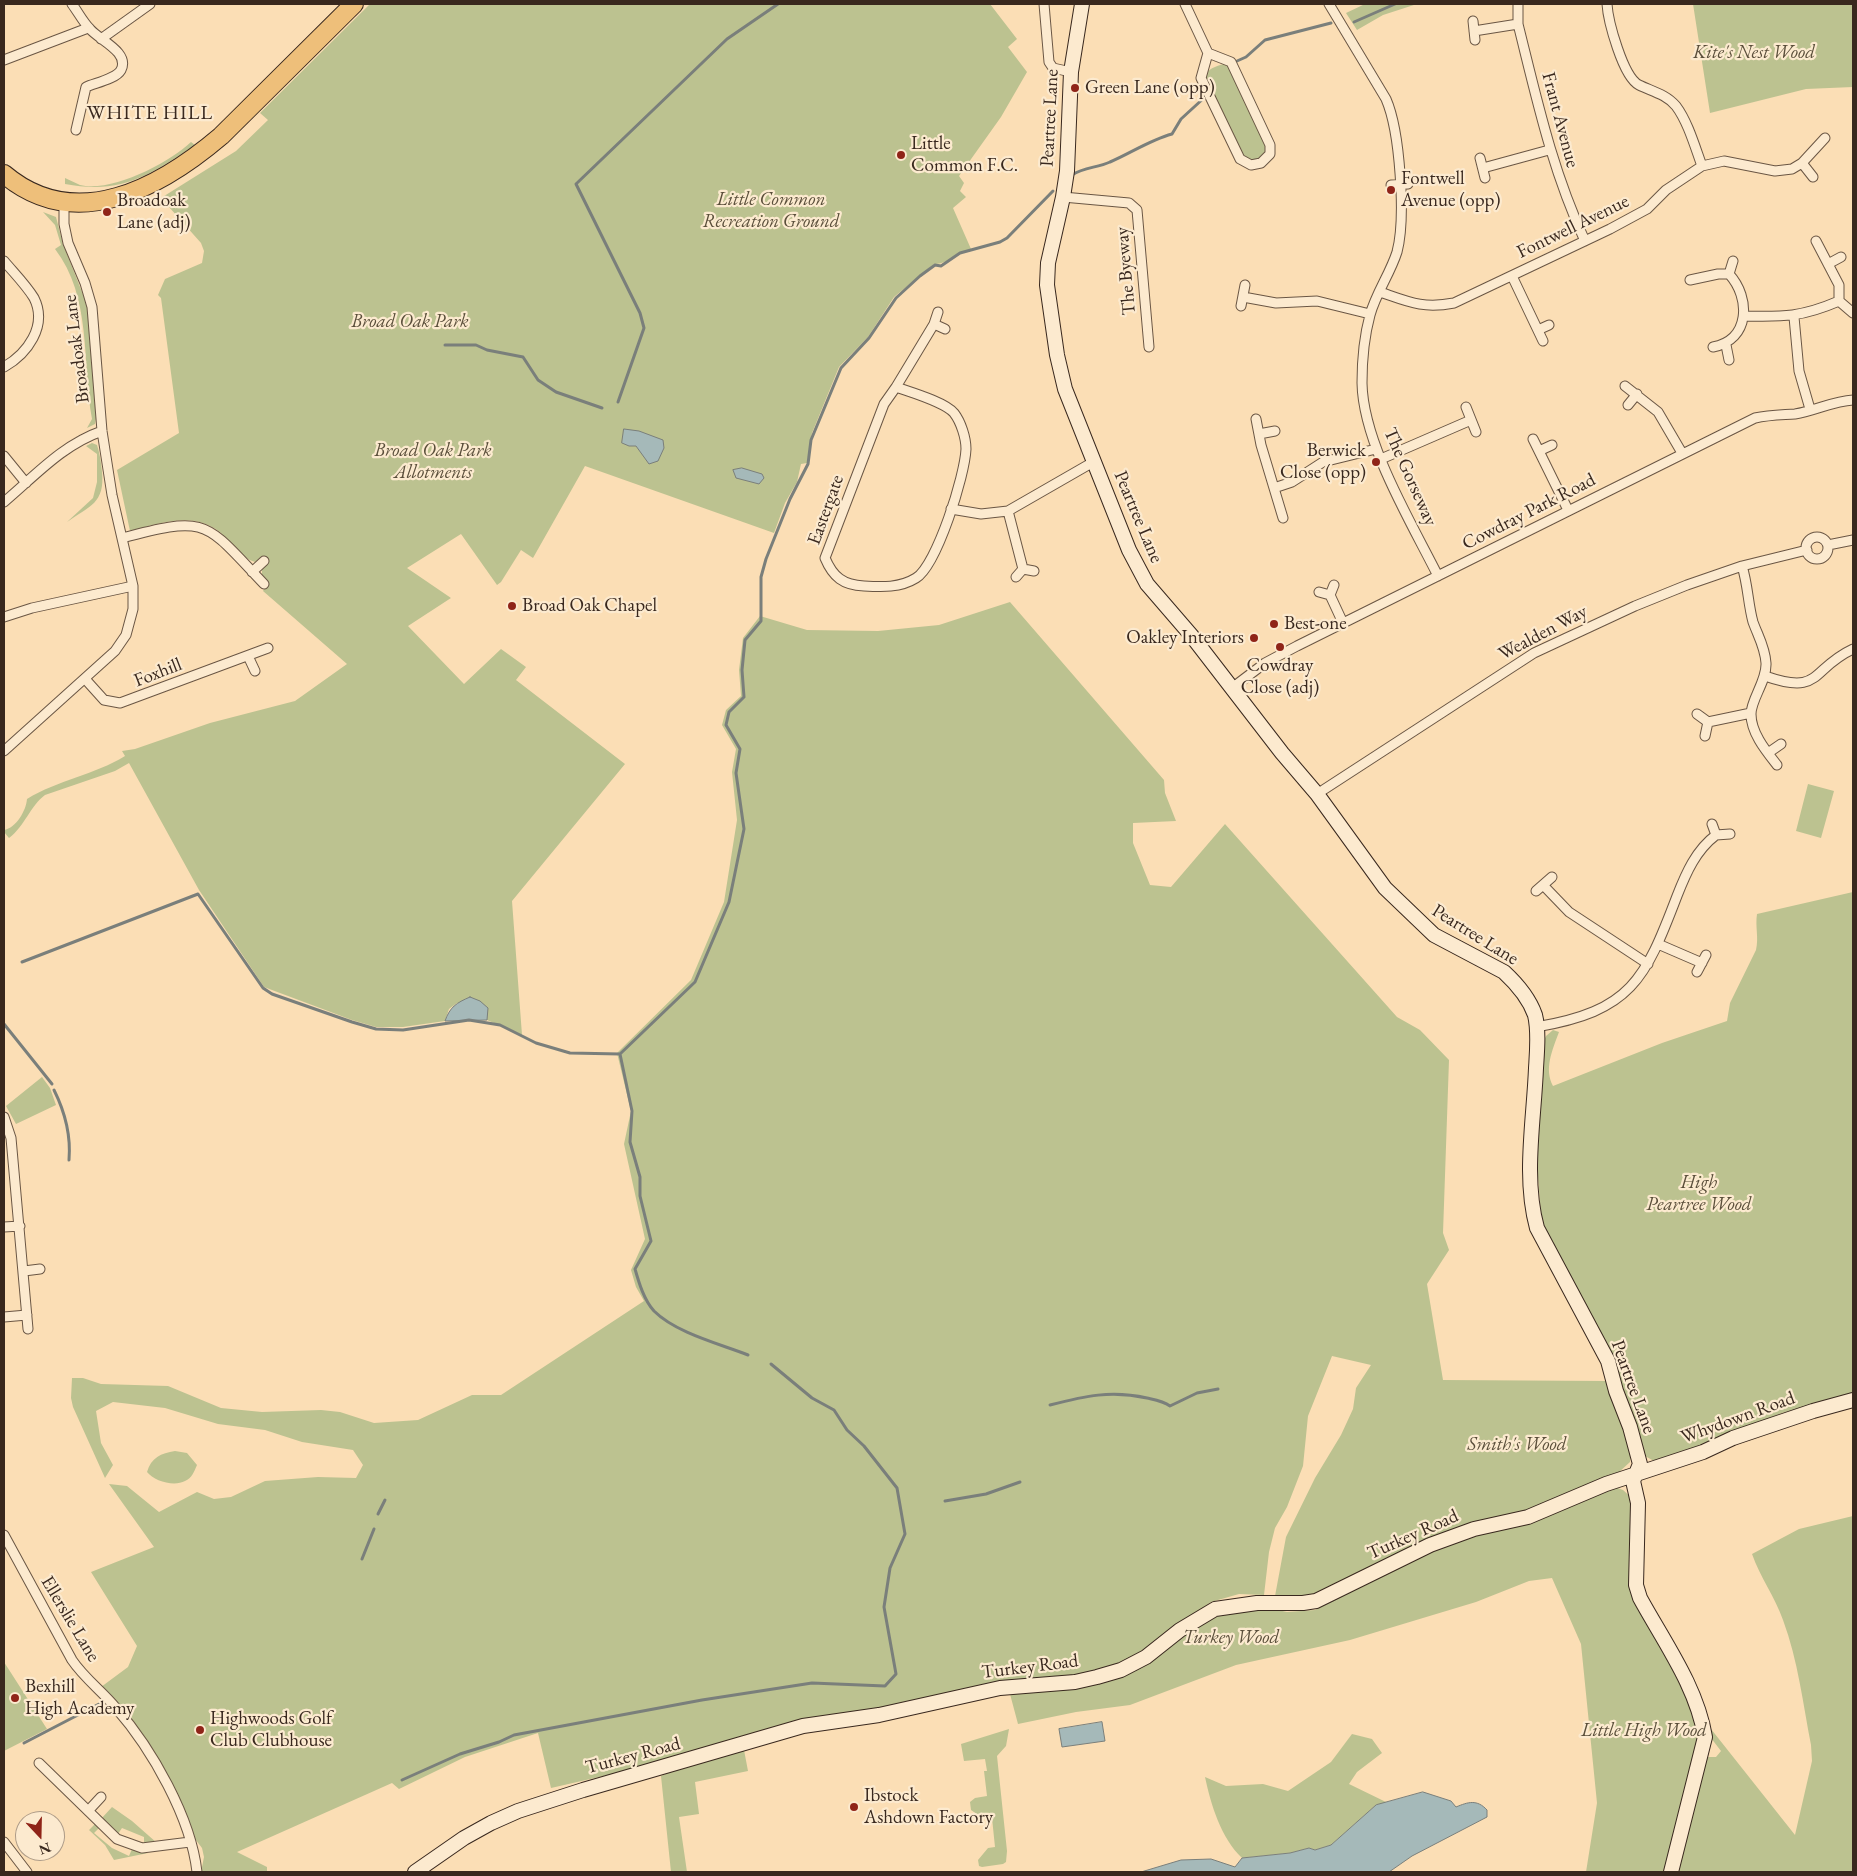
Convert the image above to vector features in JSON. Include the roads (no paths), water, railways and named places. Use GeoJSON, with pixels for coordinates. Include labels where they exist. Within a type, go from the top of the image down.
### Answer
{"type":"FeatureCollection","features":[{"type":"Feature","properties":{"kind":"highway"},"geometry":{"type":"LineString","coordinates":[[4,174],[37,194],[64,201],[100,201],[126,195],[156,182],[198,156],[221,136],[354,4]]}},
{"type":"Feature","properties":{"kind":"street"},"geometry":{"type":"LineString","coordinates":[[72,4],[88,28],[119,54],[122,61],[121,70],[116,75],[86,87],[75,130]]}},
{"type":"Feature","properties":{"kind":"street"},"geometry":{"type":"LineString","coordinates":[[101,38],[150,4]]}},
{"type":"Feature","properties":{"kind":"street"},"geometry":{"type":"LineString","coordinates":[[1044,4],[1048,62],[1052,68],[1071,72]]}},
{"type":"Feature","properties":{"kind":"street","name":"Peartree Lane"},"geometry":{"type":"LineString","coordinates":[[1082,4],[1071,72],[1067,171],[1052,242],[1047,285],[1057,355],[1065,389],[1129,550],[1147,584],[1317,794],[1385,888],[1419,923],[1453,947],[1504,972],[1529,1001],[1535,1016],[1536,1028],[1531,1166],[1534,1216],[1537,1228],[1608,1361],[1640,1464],[1633,1481],[1638,1503],[1636,1585],[1640,1598],[1694,1696],[1705,1737],[1671,1872]]}},
{"type":"Feature","properties":{"kind":"street"},"geometry":{"type":"LineString","coordinates":[[1185,4],[1208,53],[1201,78],[1240,159],[1251,165],[1261,162],[1270,154],[1270,145],[1231,62],[1208,53]]}},
{"type":"Feature","properties":{"kind":"street","name":"The Gorseway"},"geometry":{"type":"LineString","coordinates":[[1329,4],[1386,99],[1392,114],[1397,138],[1401,232],[1396,253],[1370,314],[1363,353],[1362,384],[1367,418],[1376,448],[1438,576]]}},
{"type":"Feature","properties":{"kind":"street","name":"Frant Avenue"},"geometry":{"type":"LineString","coordinates":[[1518,4],[1518,24],[1550,150],[1565,198],[1585,241]]}},
{"type":"Feature","properties":{"kind":"street"},"geometry":{"type":"LineString","coordinates":[[1607,4],[1620,59],[1626,72],[1637,84],[1660,94],[1676,106],[1702,166]]}},
{"type":"Feature","properties":{"kind":"street"},"geometry":{"type":"LineString","coordinates":[[1473,21],[1474,35],[1518,24]]}},
{"type":"Feature","properties":{"kind":"street"},"geometry":{"type":"LineString","coordinates":[[4,60],[88,28]]}},
{"type":"Feature","properties":{"kind":"street","name":"Fontwell Avenue"},"geometry":{"type":"LineString","coordinates":[[1380,292],[1420,306],[1454,303],[1585,241],[1646,209],[1666,190],[1702,166],[1724,161],[1775,171],[1792,168],[1802,163],[1825,138]]}},
{"type":"Feature","properties":{"kind":"street"},"geometry":{"type":"LineString","coordinates":[[1482,168],[1550,150]]}},
{"type":"Feature","properties":{"kind":"street"},"geometry":{"type":"LineString","coordinates":[[1480,158],[1486,178]]}},
{"type":"Feature","properties":{"kind":"street"},"geometry":{"type":"LineString","coordinates":[[1802,163],[1813,177]]}},
{"type":"Feature","properties":{"kind":"street","name":"The Byeway"},"geometry":{"type":"LineString","coordinates":[[1063,197],[1129,203],[1137,210],[1150,347]]}},
{"type":"Feature","properties":{"kind":"street","name":"Broadoak Lane"},"geometry":{"type":"LineString","coordinates":[[4,752],[116,652],[126,635],[133,609],[133,586],[112,495],[102,431],[92,307],[85,283],[68,243],[64,224],[64,201]]}},
{"type":"Feature","properties":{"kind":"street"},"geometry":{"type":"LineString","coordinates":[[1816,241],[1840,285],[1839,300]]}},
{"type":"Feature","properties":{"kind":"street"},"geometry":{"type":"LineString","coordinates":[[1828,264],[1841,257]]}},
{"type":"Feature","properties":{"kind":"street"},"geometry":{"type":"LineString","coordinates":[[4,261],[28,289],[35,300],[38,314],[38,324],[31,342],[21,355],[4,367]]}},
{"type":"Feature","properties":{"kind":"street"},"geometry":{"type":"LineString","coordinates":[[1729,274],[1733,261]]}},
{"type":"Feature","properties":{"kind":"street"},"geometry":{"type":"LineString","coordinates":[[1690,280],[1718,274],[1729,274],[1739,285],[1743,300],[1744,316],[1736,334],[1726,345],[1713,347]]}},
{"type":"Feature","properties":{"kind":"street"},"geometry":{"type":"LineString","coordinates":[[1512,276],[1543,341]]}},
{"type":"Feature","properties":{"kind":"street"},"geometry":{"type":"LineString","coordinates":[[1245,285],[1242,302],[1317,301],[1370,314]]}},
{"type":"Feature","properties":{"kind":"street"},"geometry":{"type":"LineString","coordinates":[[1839,300],[1853,313]]}},
{"type":"Feature","properties":{"kind":"street"},"geometry":{"type":"LineString","coordinates":[[1744,316],[1794,317],[1819,310],[1839,300]]}},
{"type":"Feature","properties":{"kind":"street","name":"Eastergate"},"geometry":{"type":"LineString","coordinates":[[896,386],[948,408],[959,421],[966,448],[964,467],[951,509],[931,562],[915,579],[892,587],[852,586],[839,580],[830,570],[825,558],[828,544],[884,404],[934,324],[938,312]]}},
{"type":"Feature","properties":{"kind":"street"},"geometry":{"type":"LineString","coordinates":[[1794,317],[1799,371],[1810,409]]}},
{"type":"Feature","properties":{"kind":"street"},"geometry":{"type":"LineString","coordinates":[[934,324],[945,329]]}},
{"type":"Feature","properties":{"kind":"street"},"geometry":{"type":"LineString","coordinates":[[1538,330],[1549,325]]}},
{"type":"Feature","properties":{"kind":"street"},"geometry":{"type":"LineString","coordinates":[[1726,345],[1729,360]]}},
{"type":"Feature","properties":{"kind":"street"},"geometry":{"type":"LineString","coordinates":[[1625,386],[1658,412],[1682,453]]}},
{"type":"Feature","properties":{"kind":"street"},"geometry":{"type":"LineString","coordinates":[[1628,405],[1637,394]]}},
{"type":"Feature","properties":{"kind":"street","name":"Cowdray Park Road"},"geometry":{"type":"LineString","coordinates":[[1232,688],[1265,663],[1755,418],[1772,414],[1796,414],[1841,401],[1853,400]]}},
{"type":"Feature","properties":{"kind":"street"},"geometry":{"type":"LineString","coordinates":[[1466,407],[1476,432]]}},
{"type":"Feature","properties":{"kind":"street"},"geometry":{"type":"LineString","coordinates":[[1256,419],[1284,518]]}},
{"type":"Feature","properties":{"kind":"street"},"geometry":{"type":"LineString","coordinates":[[1381,459],[1471,420]]}},
{"type":"Feature","properties":{"kind":"street"},"geometry":{"type":"LineString","coordinates":[[4,502],[68,448],[82,438],[102,431]]}},
{"type":"Feature","properties":{"kind":"street"},"geometry":{"type":"LineString","coordinates":[[1259,434],[1275,431]]}},
{"type":"Feature","properties":{"kind":"street"},"geometry":{"type":"LineString","coordinates":[[1533,439],[1568,510]]}},
{"type":"Feature","properties":{"kind":"street"},"geometry":{"type":"LineString","coordinates":[[1539,451],[1552,445]]}},
{"type":"Feature","properties":{"kind":"street"},"geometry":{"type":"LineString","coordinates":[[1274,488],[1292,482],[1323,462],[1376,448]]}},
{"type":"Feature","properties":{"kind":"street"},"geometry":{"type":"LineString","coordinates":[[4,456],[26,483]]}},
{"type":"Feature","properties":{"kind":"street"},"geometry":{"type":"LineString","coordinates":[[951,509],[981,514],[1008,511],[1095,462]]}},
{"type":"Feature","properties":{"kind":"street"},"geometry":{"type":"LineString","coordinates":[[1008,511],[1023,569]]}},
{"type":"Feature","properties":{"kind":"street"},"geometry":{"type":"LineString","coordinates":[[122,538],[169,525],[202,526],[220,538],[264,584]]}},
{"type":"Feature","properties":{"kind":"street","name":"Wealden Way"},"geometry":{"type":"LineString","coordinates":[[1816,538],[1823,539],[1828,546],[1826,555],[1820,559],[1810,556],[1806,550],[1809,542],[1816,538]]}},
{"type":"Feature","properties":{"kind":"street","name":"Wealden Way"},"geometry":{"type":"LineString","coordinates":[[1828,546],[1853,540]]}},
{"type":"Feature","properties":{"kind":"street","name":"Wealden Way"},"geometry":{"type":"LineString","coordinates":[[1317,794],[1534,653],[1635,606],[1742,566],[1806,550]]}},
{"type":"Feature","properties":{"kind":"street"},"geometry":{"type":"LineString","coordinates":[[252,572],[264,561]]}},
{"type":"Feature","properties":{"kind":"street"},"geometry":{"type":"LineString","coordinates":[[1742,566],[1748,586],[1754,623],[1765,652],[1764,676],[1751,713],[1759,740],[1776,765]]}},
{"type":"Feature","properties":{"kind":"street"},"geometry":{"type":"LineString","coordinates":[[1023,569],[1034,571]]}},
{"type":"Feature","properties":{"kind":"street"},"geometry":{"type":"LineString","coordinates":[[1016,577],[1023,569]]}},
{"type":"Feature","properties":{"kind":"street"},"geometry":{"type":"LineString","coordinates":[[1330,596],[1334,585]]}},
{"type":"Feature","properties":{"kind":"street"},"geometry":{"type":"LineString","coordinates":[[5,614],[133,586]]}},
{"type":"Feature","properties":{"kind":"street"},"geometry":{"type":"LineString","coordinates":[[1319,592],[1330,596],[1343,623]]}},
{"type":"Feature","properties":{"kind":"street","name":"Foxhill"},"geometry":{"type":"LineString","coordinates":[[86,680],[104,700],[120,703],[268,648]]}},
{"type":"Feature","properties":{"kind":"street"},"geometry":{"type":"LineString","coordinates":[[1764,676],[1787,684],[1802,684],[1814,678],[1836,659],[1853,649]]}},
{"type":"Feature","properties":{"kind":"street"},"geometry":{"type":"LineString","coordinates":[[248,656],[254,671]]}},
{"type":"Feature","properties":{"kind":"street"},"geometry":{"type":"LineString","coordinates":[[1697,714],[1708,722],[1751,713]]}},
{"type":"Feature","properties":{"kind":"street"},"geometry":{"type":"LineString","coordinates":[[1705,736],[1708,722]]}},
{"type":"Feature","properties":{"kind":"street"},"geometry":{"type":"LineString","coordinates":[[1768,753],[1781,744]]}},
{"type":"Feature","properties":{"kind":"street"},"geometry":{"type":"LineString","coordinates":[[1712,824],[1716,835]]}},
{"type":"Feature","properties":{"kind":"street"},"geometry":{"type":"LineString","coordinates":[[1536,1028],[1567,1022],[1600,1010],[1617,1000],[1632,985],[1648,964],[1658,944],[1688,868],[1706,842],[1716,835],[1730,834]]}},
{"type":"Feature","properties":{"kind":"street"},"geometry":{"type":"LineString","coordinates":[[1536,891],[1552,877]]}},
{"type":"Feature","properties":{"kind":"street"},"geometry":{"type":"LineString","coordinates":[[1543,885],[1569,912],[1648,964]]}},
{"type":"Feature","properties":{"kind":"street"},"geometry":{"type":"LineString","coordinates":[[1658,944],[1702,964]]}},
{"type":"Feature","properties":{"kind":"street"},"geometry":{"type":"LineString","coordinates":[[4,1117],[11,1138],[28,1329]]}},
{"type":"Feature","properties":{"kind":"street"},"geometry":{"type":"LineString","coordinates":[[4,1227],[20,1226]]}},
{"type":"Feature","properties":{"kind":"street"},"geometry":{"type":"LineString","coordinates":[[24,1271],[40,1269]]}},
{"type":"Feature","properties":{"kind":"street"},"geometry":{"type":"LineString","coordinates":[[4,1317],[27,1315]]}},
{"type":"Feature","properties":{"kind":"street","name":"Whydown Road"},"geometry":{"type":"LineString","coordinates":[[1636,1474],[1813,1411],[1853,1400]]}},
{"type":"Feature","properties":{"kind":"street","name":"Turkey Road"},"geometry":{"type":"LineString","coordinates":[[416,1872],[464,1838],[518,1810],[802,1726],[879,1715],[1000,1688],[1074,1682],[1121,1670],[1146,1657],[1180,1630],[1215,1609],[1257,1603],[1303,1603],[1316,1601],[1430,1545],[1474,1529],[1528,1517],[1636,1474]]}},
{"type":"Feature","properties":{"kind":"street","name":"Ellerslie Lane"},"geometry":{"type":"LineString","coordinates":[[4,1535],[72,1660],[80,1672],[116,1707],[155,1764],[179,1810],[190,1842],[197,1872]]}},
{"type":"Feature","properties":{"kind":"street"},"geometry":{"type":"LineString","coordinates":[[39,1763],[118,1839],[129,1844],[152,1848],[190,1842]]}},
{"type":"Feature","properties":{"kind":"street"},"geometry":{"type":"LineString","coordinates":[[88,1811],[101,1798]]}},
{"type":"Feature","properties":{"kind":"street"},"geometry":{"type":"LineString","coordinates":[[4,1842],[27,1872]]}},
{"type":"Feature","properties":{"kind":"waterway"},"geometry":{"type":"LineString","coordinates":[[618,402],[644,328],[640,313],[576,184],[727,39],[778,4]]}},
{"type":"Feature","properties":{"kind":"waterway"},"geometry":{"type":"LineString","coordinates":[[1354,22],[1395,4]]}},
{"type":"Feature","properties":{"kind":"waterway"},"geometry":{"type":"LineString","coordinates":[[1237,61],[1246,57],[1265,40],[1331,23]]}},
{"type":"Feature","properties":{"kind":"waterway"},"geometry":{"type":"LineString","coordinates":[[1072,175],[1081,170],[1110,162],[1148,143],[1172,134],[1181,119],[1205,97]]}},
{"type":"Feature","properties":{"kind":"waterway"},"geometry":{"type":"LineString","coordinates":[[748,1355],[674,1326],[654,1311],[642,1291],[635,1269],[651,1241],[640,1196],[640,1177],[630,1142],[632,1111],[620,1054],[695,982],[729,902],[744,829],[736,773],[740,749],[726,725],[729,712],[744,697],[742,670],[745,640],[761,621],[761,577],[766,559],[790,499],[808,464],[811,440],[841,368],[869,338],[896,298],[920,276],[935,265],[941,266],[960,253],[1000,242],[1007,238],[1053,191]]}},
{"type":"Feature","properties":{"kind":"waterway"},"geometry":{"type":"LineString","coordinates":[[445,345],[476,345],[487,350],[523,357],[538,380],[556,392],[602,408]]}},
{"type":"Feature","properties":{"kind":"waterway"},"geometry":{"type":"LineString","coordinates":[[22,962],[198,894],[263,988],[272,994],[376,1029],[403,1030],[469,1020],[500,1025],[536,1043],[570,1053],[620,1054]]}},
{"type":"Feature","properties":{"kind":"waterway"},"geometry":{"type":"LineString","coordinates":[[4,1024],[52,1084]]}},
{"type":"Feature","properties":{"kind":"waterway"},"geometry":{"type":"LineString","coordinates":[[54,1090],[66,1124],[69,1160]]}},
{"type":"Feature","properties":{"kind":"waterway"},"geometry":{"type":"LineString","coordinates":[[402,1780],[460,1754],[499,1742],[514,1735],[702,1700],[812,1683],[885,1686],[896,1674],[884,1607],[890,1568],[905,1534],[897,1488],[864,1446],[847,1430],[834,1410],[812,1398],[771,1364]]}},
{"type":"Feature","properties":{"kind":"waterway"},"geometry":{"type":"LineString","coordinates":[[1050,1405],[1098,1395],[1122,1394],[1147,1398],[1170,1406],[1197,1393],[1218,1389]]}},
{"type":"Feature","properties":{"kind":"waterway"},"geometry":{"type":"LineString","coordinates":[[945,1501],[986,1494],[1020,1482]]}},
{"type":"Feature","properties":{"kind":"waterway"},"geometry":{"type":"LineString","coordinates":[[378,1514],[385,1500]]}},
{"type":"Feature","properties":{"kind":"waterway"},"geometry":{"type":"LineString","coordinates":[[362,1559],[374,1529]]}},
{"type":"Feature","properties":{"kind":"waterway"},"geometry":{"type":"LineString","coordinates":[[24,1743],[101,1703]]}},
{"type":"Feature","properties":{"kind":"place","name":"Green Lane (opp)"},"geometry":{"type":"Point","coordinates":[1075,88]}},
{"type":"Feature","properties":{"kind":"place","name":"Little Common F.C."},"geometry":{"type":"Point","coordinates":[901,155]}},
{"type":"Feature","properties":{"kind":"place","name":"Fontwell Avenue (opp)"},"geometry":{"type":"Point","coordinates":[1391,190]}},
{"type":"Feature","properties":{"kind":"place","name":"Broadoak Lane (adj)"},"geometry":{"type":"Point","coordinates":[107,212]}},
{"type":"Feature","properties":{"kind":"place","name":"Berwick Close (opp)"},"geometry":{"type":"Point","coordinates":[1376,462]}},
{"type":"Feature","properties":{"kind":"place","name":"Broad Oak Chapel"},"geometry":{"type":"Point","coordinates":[512,606]}},
{"type":"Feature","properties":{"kind":"place","name":"Best-one"},"geometry":{"type":"Point","coordinates":[1274,624]}},
{"type":"Feature","properties":{"kind":"place","name":"Oakley Interiors"},"geometry":{"type":"Point","coordinates":[1254,638]}},
{"type":"Feature","properties":{"kind":"place","name":"Cowdray Close (adj)"},"geometry":{"type":"Point","coordinates":[1280,647]}},
{"type":"Feature","properties":{"kind":"place","name":"Bexhill High Academy"},"geometry":{"type":"Point","coordinates":[15,1698]}},
{"type":"Feature","properties":{"kind":"place","name":"Highwoods Golf Club Clubhouse"},"geometry":{"type":"Point","coordinates":[200,1730]}},
{"type":"Feature","properties":{"kind":"place","name":"Ibstock Ashdown Factory"},"geometry":{"type":"Point","coordinates":[854,1807]}},
{"type":"Feature","properties":{"kind":"district","name":"WHITE HILL"},"geometry":{"type":"Point","coordinates":[150,114]}},
{"type":"Feature","properties":{"kind":"park label","name":"Kite's Nest Wood"},"geometry":{"type":"Point","coordinates":[1754,53]}},
{"type":"Feature","properties":{"kind":"park label","name":"Little Common Recreation Ground"},"geometry":{"type":"Point","coordinates":[771,211]}},
{"type":"Feature","properties":{"kind":"park label","name":"Broad Oak Park"},"geometry":{"type":"Point","coordinates":[410,322]}},
{"type":"Feature","properties":{"kind":"park label","name":"Broad Oak Park Allotments"},"geometry":{"type":"Point","coordinates":[433,462]}},
{"type":"Feature","properties":{"kind":"park label","name":"High Peartree Wood"},"geometry":{"type":"Point","coordinates":[1699,1194]}},
{"type":"Feature","properties":{"kind":"park label","name":"Smith's Wood"},"geometry":{"type":"Point","coordinates":[1517,1445]}},
{"type":"Feature","properties":{"kind":"park label","name":"Turkey Wood"},"geometry":{"type":"Point","coordinates":[1231,1638]}},
{"type":"Feature","properties":{"kind":"park label","name":"Little High Wood"},"geometry":{"type":"Point","coordinates":[1644,1731]}}]}
